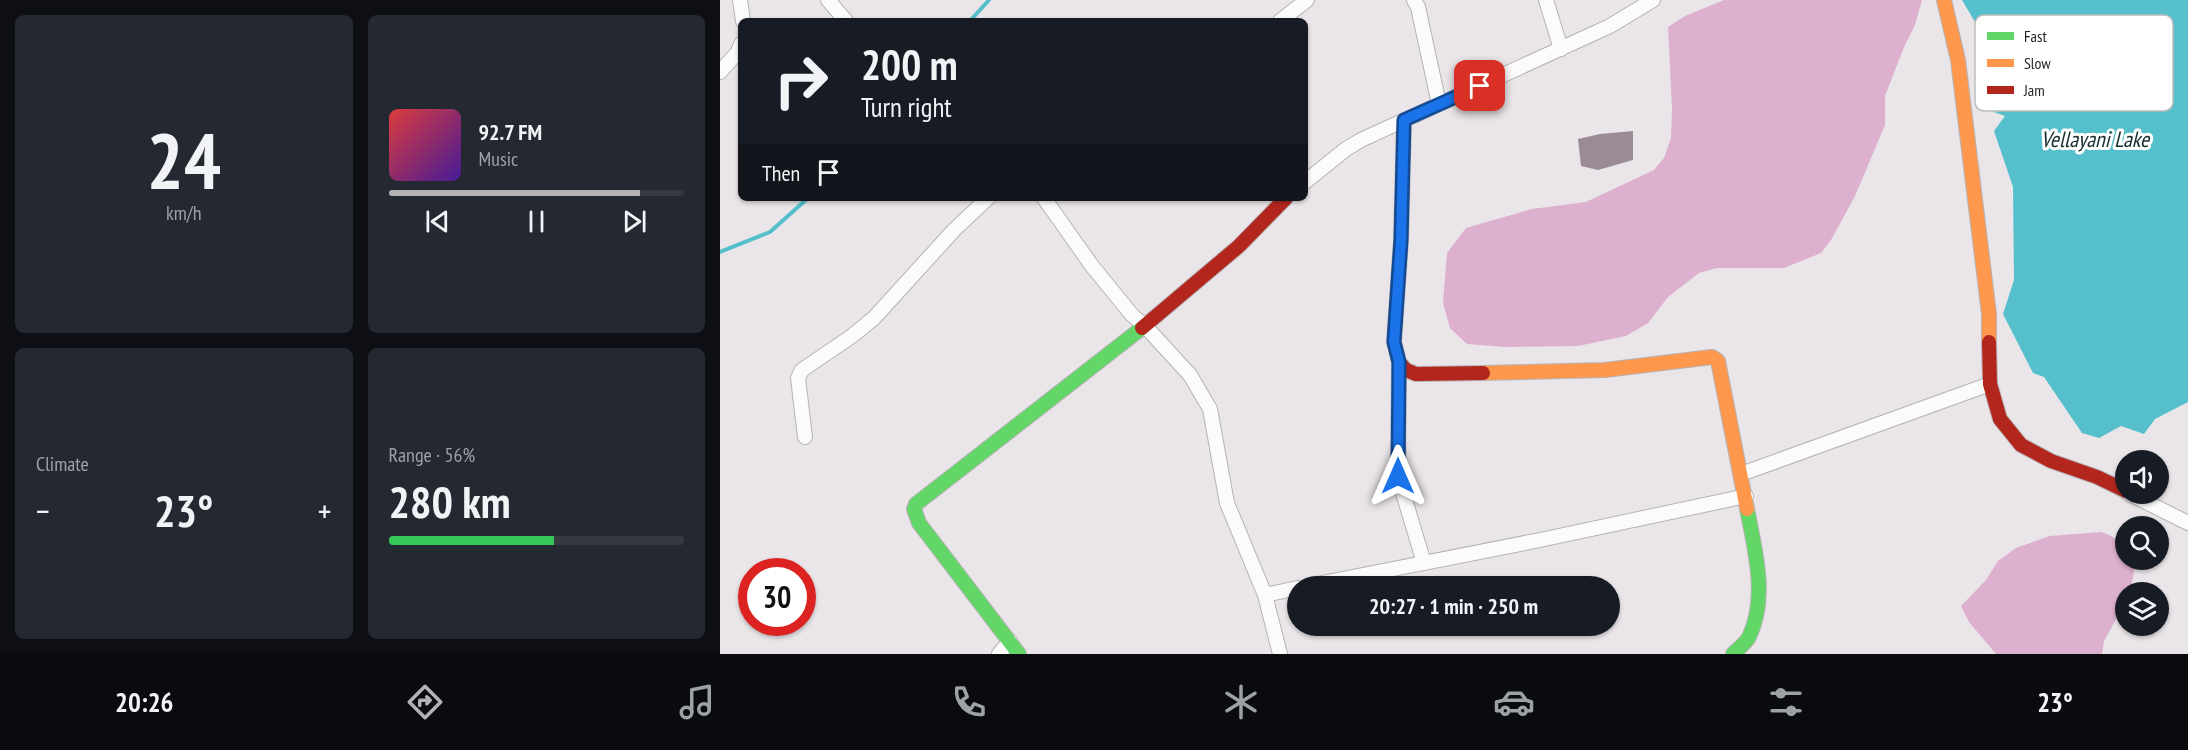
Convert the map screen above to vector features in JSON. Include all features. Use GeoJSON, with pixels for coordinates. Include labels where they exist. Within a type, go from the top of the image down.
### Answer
{"type":"FeatureCollection","features":[{"type":"Feature","properties":{"kind":"street"},"geometry":{"type":"LineString","coordinates":[[740,0],[743,18]]}},
{"type":"Feature","properties":{"kind":"street"},"geometry":{"type":"LineString","coordinates":[[828,0],[843,18]]}},
{"type":"Feature","properties":{"kind":"street"},"geometry":{"type":"LineString","coordinates":[[1284,18],[1307,0]]}},
{"type":"Feature","properties":{"kind":"street"},"geometry":{"type":"LineString","coordinates":[[1414,0],[1418,8],[1439,104]]}},
{"type":"Feature","properties":{"kind":"street"},"geometry":{"type":"LineString","coordinates":[[1546,0],[1561,49]]}},
{"type":"Feature","properties":{"kind":"street"},"geometry":{"type":"LineString","coordinates":[[1308,180],[1346,149],[1610,26],[1653,0]]}},
{"type":"Feature","properties":{"kind":"street"},"geometry":{"type":"LineString","coordinates":[[1944,0],[1958,60],[1989,314],[1990,384],[2000,419],[2021,445],[2051,461],[2115,486]]}},
{"type":"Feature","properties":{"kind":"street"},"geometry":{"type":"LineString","coordinates":[[720,72],[738,52]]}},
{"type":"Feature","properties":{"kind":"street"},"geometry":{"type":"LineString","coordinates":[[1404,120],[1401,240],[1394,342],[1399,362],[1398,476],[1424,563]]}},
{"type":"Feature","properties":{"kind":"street"},"geometry":{"type":"LineString","coordinates":[[805,437],[798,378],[802,370],[874,318],[954,230],[985,201]]}},
{"type":"Feature","properties":{"kind":"street"},"geometry":{"type":"LineString","coordinates":[[1046,201],[1092,266],[1132,315],[1190,375],[1210,409],[1227,503],[1265,595],[1280,654]]}},
{"type":"Feature","properties":{"kind":"street"},"geometry":{"type":"LineString","coordinates":[[1019,654],[919,523],[914,509],[924,497],[1145,326],[1239,246],[1283,201]]}},
{"type":"Feature","properties":{"kind":"street"},"geometry":{"type":"LineString","coordinates":[[1399,362],[1406,370],[1416,374],[1582,371],[1712,357],[1718,362],[1756,555],[1759,608],[1748,639],[1734,654]]}},
{"type":"Feature","properties":{"kind":"street"},"geometry":{"type":"LineString","coordinates":[[1741,474],[1990,384]]}},
{"type":"Feature","properties":{"kind":"street"},"geometry":{"type":"LineString","coordinates":[[1358,576],[1746,496]]}},
{"type":"Feature","properties":{"kind":"street"},"geometry":{"type":"LineString","coordinates":[[2150,504],[2188,523]]}},
{"type":"Feature","properties":{"kind":"street"},"geometry":{"type":"LineString","coordinates":[[1265,595],[1287,590]]}},
{"type":"Feature","properties":{"kind":"street"},"geometry":{"type":"LineString","coordinates":[[999,654],[1010,641]]}},
{"type":"Feature","properties":{"kind":"shaded area"},"geometry":{"type":"Polygon","coordinates":[[[1724,0],[1922,0],[1915,25],[1885,96],[1885,125],[1855,196],[1831,240],[1821,253],[1784,268],[1717,268],[1699,273],[1668,297],[1648,323],[1626,336],[1578,346],[1505,347],[1467,344],[1450,328],[1443,303],[1447,253],[1466,228],[1532,209],[1586,202],[1654,170],[1664,158],[1671,138],[1672,108],[1668,27],[1685,16],[1724,0]]]}},
{"type":"Feature","properties":{"kind":"shaded area"},"geometry":{"type":"Polygon","coordinates":[[[2101,532],[2115,540],[2115,570],[2134,570],[2132,582],[2115,582],[2115,621],[2104,641],[2102,654],[1996,654],[1969,622],[1961,606],[1986,580],[1998,561],[2016,548],[2050,536],[2101,532]]]}},
{"type":"Feature","properties":{"kind":"water","name":"Vellayani Lake"},"geometry":{"type":"Polygon","coordinates":[[[1962,0],[2188,0],[2188,402],[2155,419],[2144,434],[2121,426],[2099,438],[2082,433],[2044,377],[2033,373],[2003,314],[2014,280],[2013,187],[1994,131],[2005,116],[1993,111],[2173,111],[2173,15],[1975,15],[1975,22],[1962,0]]]}},
{"type":"Feature","properties":{"kind":"building"},"geometry":{"type":"Polygon","coordinates":[[[1633,131],[1633,160],[1598,170],[1581,166],[1578,139],[1633,131]]]}},
{"type":"Feature","properties":{"kind":"waterway"},"geometry":{"type":"LineString","coordinates":[[973,18],[989,0]]}},
{"type":"Feature","properties":{"kind":"waterway"},"geometry":{"type":"LineString","coordinates":[[720,252],[770,232],[805,201]]}},
{"type":"Feature","properties":{"kind":"traffic: fast"},"geometry":{"type":"LineString","coordinates":[[1019,654],[919,523],[914,509],[916,504],[1142,328]]}},
{"type":"Feature","properties":{"kind":"traffic: fast"},"geometry":{"type":"LineString","coordinates":[[1733,654],[1749,637],[1758,606],[1758,574],[1747,509]]}},
{"type":"Feature","properties":{"kind":"traffic: slow"},"geometry":{"type":"LineString","coordinates":[[1944,0],[1958,60],[1989,314],[1989,342]]}},
{"type":"Feature","properties":{"kind":"traffic: slow"},"geometry":{"type":"LineString","coordinates":[[1483,373],[1605,370],[1712,357],[1718,361],[1747,509]]}},
{"type":"Feature","properties":{"kind":"traffic: jam"},"geometry":{"type":"LineString","coordinates":[[1404,120],[1401,240],[1394,342],[1399,362],[1406,370],[1416,374],[1483,373]]}},
{"type":"Feature","properties":{"kind":"traffic: jam"},"geometry":{"type":"LineString","coordinates":[[1142,328],[1239,246],[1283,201]]}},
{"type":"Feature","properties":{"kind":"traffic: jam"},"geometry":{"type":"LineString","coordinates":[[1989,342],[1990,384],[2000,419],[2021,445],[2051,461],[2115,486]]}},
{"type":"Feature","properties":{"kind":"route"},"geometry":{"type":"LineString","coordinates":[[1398,476],[1399,362],[1394,342],[1401,240],[1404,120],[1480,86]]}}]}
